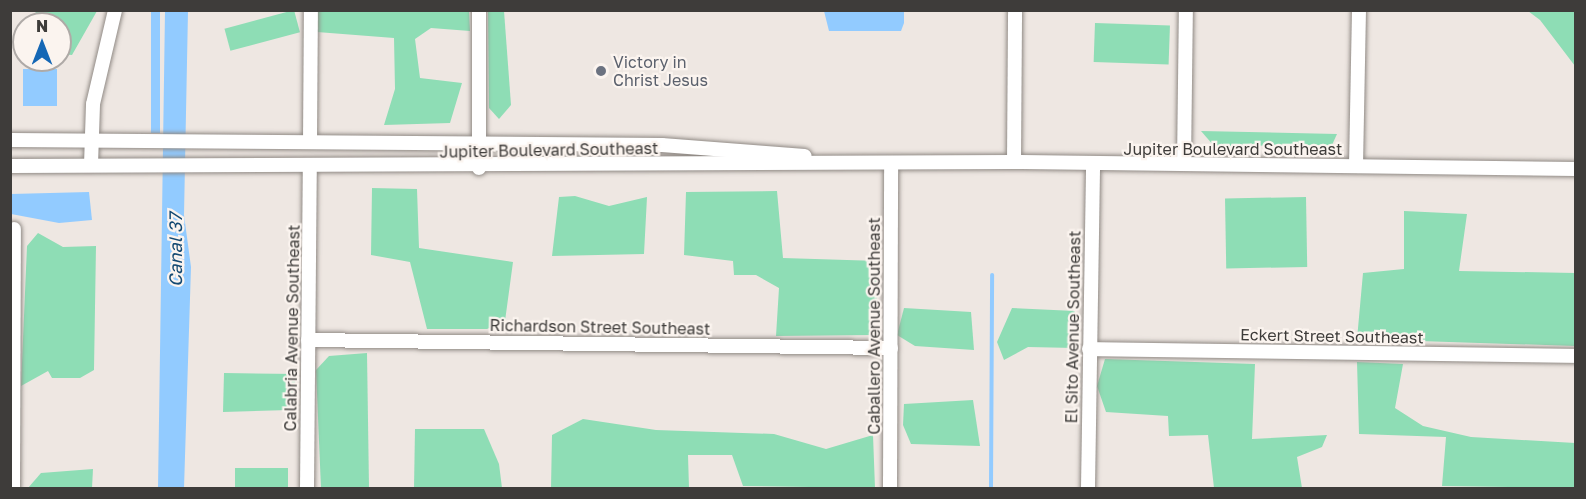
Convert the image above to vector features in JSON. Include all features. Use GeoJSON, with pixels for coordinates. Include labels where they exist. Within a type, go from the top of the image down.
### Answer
{"type":"FeatureCollection","features":[{"type":"Feature","properties":{"kind":"street"},"geometry":{"type":"LineString","coordinates":[[91,165],[93,104],[115,10]]}},
{"type":"Feature","properties":{"kind":"street"},"geometry":{"type":"LineString","coordinates":[[310,142],[311,10]]}},
{"type":"Feature","properties":{"kind":"street"},"geometry":{"type":"LineString","coordinates":[[479,10],[479,168]]}},
{"type":"Feature","properties":{"kind":"street"},"geometry":{"type":"LineString","coordinates":[[1014,162],[1016,10]]}},
{"type":"Feature","properties":{"kind":"street"},"geometry":{"type":"LineString","coordinates":[[1184,164],[1186,10]]}},
{"type":"Feature","properties":{"kind":"street"},"geometry":{"type":"LineString","coordinates":[[1356,166],[1359,10]]}},
{"type":"Feature","properties":{"kind":"street","name":"Jupiter Boulevard Southeast"},"geometry":{"type":"LineString","coordinates":[[10,140],[208,140],[479,145],[662,144],[891,164]]}},
{"type":"Feature","properties":{"kind":"street","name":"Jupiter Boulevard Southeast"},"geometry":{"type":"LineString","coordinates":[[10,166],[207,166],[310,169],[1014,162],[1093,166],[1184,164],[1575,169]]}},
{"type":"Feature","properties":{"kind":"street","name":"Caballero Avenue Southeast"},"geometry":{"type":"LineString","coordinates":[[890,489],[891,164]]}},
{"type":"Feature","properties":{"kind":"street","name":"El Sito Avenue Southeast"},"geometry":{"type":"LineString","coordinates":[[1088,489],[1093,166]]}},
{"type":"Feature","properties":{"kind":"street","name":"Calabria Avenue Southeast"},"geometry":{"type":"LineString","coordinates":[[307,489],[310,169]]}},
{"type":"Feature","properties":{"kind":"street"},"geometry":{"type":"LineString","coordinates":[[14,229],[14,489]]}},
{"type":"Feature","properties":{"kind":"street","name":"Richardson Street Southeast"},"geometry":{"type":"LineString","coordinates":[[308,340],[891,348]]}},
{"type":"Feature","properties":{"kind":"street","name":"Eckert Street Southeast"},"geometry":{"type":"LineString","coordinates":[[1089,349],[1575,356]]}},
{"type":"Feature","properties":{"kind":"green space"},"geometry":{"type":"Polygon","coordinates":[[[294,10],[300,32],[230,51],[224,29],[294,10]]]}},
{"type":"Feature","properties":{"kind":"green space"},"geometry":{"type":"Polygon","coordinates":[[[97,11],[72,55],[72,12],[36,12],[97,11]]]}},
{"type":"Feature","properties":{"kind":"green space"},"geometry":{"type":"Polygon","coordinates":[[[317,11],[469,11],[470,31],[431,28],[415,39],[420,78],[462,83],[450,123],[384,125],[395,89],[394,38],[317,32],[317,11]]]}},
{"type":"Feature","properties":{"kind":"green space"},"geometry":{"type":"Polygon","coordinates":[[[488,11],[504,11],[511,105],[499,119],[489,108],[488,11]]]}},
{"type":"Feature","properties":{"kind":"green space"},"geometry":{"type":"Polygon","coordinates":[[[1528,11],[1575,11],[1575,66],[1540,20],[1528,11]]]}},
{"type":"Feature","properties":{"kind":"green space"},"geometry":{"type":"Polygon","coordinates":[[[1095,23],[1170,26],[1169,65],[1094,62],[1095,23]]]}},
{"type":"Feature","properties":{"kind":"green space"},"geometry":{"type":"Polygon","coordinates":[[[1201,131],[1337,134],[1332,145],[1214,146],[1201,131]]]}},
{"type":"Feature","properties":{"kind":"green space"},"geometry":{"type":"Polygon","coordinates":[[[372,188],[417,189],[419,248],[513,262],[505,321],[487,329],[427,329],[410,262],[371,255],[372,188]]]}},
{"type":"Feature","properties":{"kind":"green space"},"geometry":{"type":"Polygon","coordinates":[[[777,191],[783,258],[879,261],[874,335],[776,336],[779,288],[756,275],[734,275],[733,261],[684,255],[686,192],[777,191]]]}},
{"type":"Feature","properties":{"kind":"green space"},"geometry":{"type":"Polygon","coordinates":[[[575,196],[609,206],[647,197],[644,254],[552,256],[559,197],[575,196]]]}},
{"type":"Feature","properties":{"kind":"green space"},"geometry":{"type":"Polygon","coordinates":[[[1306,197],[1307,267],[1226,268],[1225,198],[1306,197]]]}},
{"type":"Feature","properties":{"kind":"green space"},"geometry":{"type":"Polygon","coordinates":[[[1404,211],[1467,214],[1459,271],[1575,273],[1575,346],[1357,339],[1363,273],[1404,269],[1404,211]]]}},
{"type":"Feature","properties":{"kind":"green space"},"geometry":{"type":"Polygon","coordinates":[[[38,233],[63,247],[96,246],[94,370],[80,378],[52,378],[48,371],[21,386],[27,246],[38,233]]]}},
{"type":"Feature","properties":{"kind":"green space"},"geometry":{"type":"Polygon","coordinates":[[[904,308],[971,312],[974,350],[915,346],[897,335],[904,308]]]}},
{"type":"Feature","properties":{"kind":"green space"},"geometry":{"type":"Polygon","coordinates":[[[1012,308],[1075,311],[1075,348],[1028,347],[1004,360],[997,342],[1012,308]]]}},
{"type":"Feature","properties":{"kind":"green space"},"geometry":{"type":"Polygon","coordinates":[[[367,353],[369,488],[321,488],[316,370],[329,356],[367,353]]]}},
{"type":"Feature","properties":{"kind":"green space"},"geometry":{"type":"Polygon","coordinates":[[[1105,359],[1255,364],[1252,439],[1327,435],[1322,447],[1297,457],[1302,488],[1214,488],[1208,435],[1169,436],[1168,416],[1106,412],[1097,386],[1105,359]]]}},
{"type":"Feature","properties":{"kind":"green space"},"geometry":{"type":"Polygon","coordinates":[[[1357,362],[1403,364],[1395,408],[1423,426],[1471,437],[1575,443],[1575,488],[1442,486],[1446,437],[1359,434],[1357,362]]]}},
{"type":"Feature","properties":{"kind":"green space"},"geometry":{"type":"Polygon","coordinates":[[[224,373],[297,374],[289,410],[223,412],[224,373]]]}},
{"type":"Feature","properties":{"kind":"green space"},"geometry":{"type":"Polygon","coordinates":[[[973,400],[980,446],[911,444],[903,425],[904,404],[973,400]]]}},
{"type":"Feature","properties":{"kind":"green space"},"geometry":{"type":"Polygon","coordinates":[[[583,419],[656,430],[774,434],[826,449],[873,435],[875,488],[743,486],[732,455],[688,455],[689,488],[551,488],[552,435],[583,419]]]}},
{"type":"Feature","properties":{"kind":"green space"},"geometry":{"type":"Polygon","coordinates":[[[415,429],[484,429],[499,464],[502,488],[414,488],[415,429]]]}},
{"type":"Feature","properties":{"kind":"green space"},"geometry":{"type":"Polygon","coordinates":[[[235,468],[288,468],[288,488],[235,488],[235,468]]]}},
{"type":"Feature","properties":{"kind":"green space"},"geometry":{"type":"Polygon","coordinates":[[[93,469],[92,488],[28,488],[41,473],[93,469]]]}},
{"type":"Feature","properties":{"kind":"water"},"geometry":{"type":"Polygon","coordinates":[[[151,11],[160,11],[160,133],[151,133],[151,11]]]}},
{"type":"Feature","properties":{"kind":"water","name":"Canal 37"},"geometry":{"type":"Polygon","coordinates":[[[165,11],[188,11],[184,215],[191,267],[184,488],[158,488],[165,11]]]}},
{"type":"Feature","properties":{"kind":"water"},"geometry":{"type":"Polygon","coordinates":[[[824,11],[904,11],[904,23],[901,31],[829,31],[824,11]]]}},
{"type":"Feature","properties":{"kind":"water"},"geometry":{"type":"Polygon","coordinates":[[[23,72],[57,72],[57,106],[23,106],[23,72]]]}},
{"type":"Feature","properties":{"kind":"water"},"geometry":{"type":"Polygon","coordinates":[[[89,192],[92,220],[59,223],[11,214],[11,194],[89,192]]]}},
{"type":"Feature","properties":{"kind":"waterway"},"geometry":{"type":"LineString","coordinates":[[991,488],[992,275]]}},
{"type":"Feature","properties":{"kind":"place","name":"Victory in Christ Jesus"},"geometry":{"type":"Point","coordinates":[601,71]}}]}
